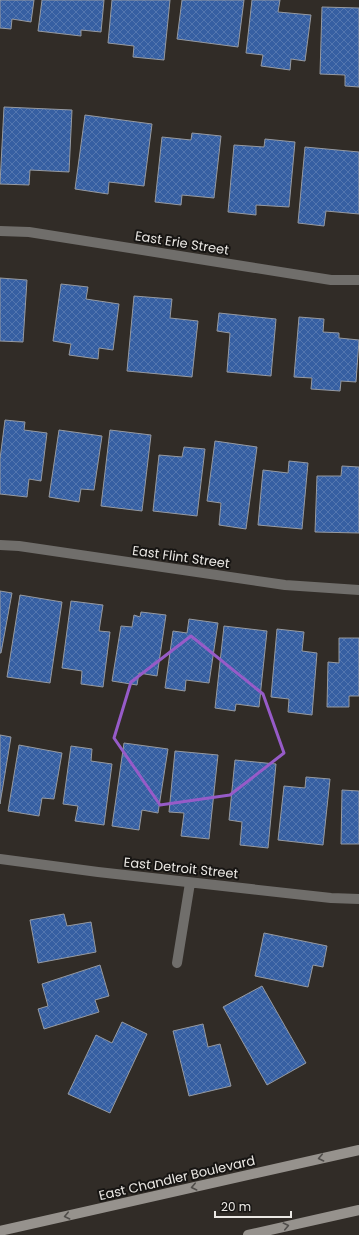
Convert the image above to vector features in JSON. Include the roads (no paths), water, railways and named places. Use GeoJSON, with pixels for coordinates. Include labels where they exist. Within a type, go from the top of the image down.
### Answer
{"type":"FeatureCollection","features":[{"type":"Feature","properties":{"kind":"main road","name":"East Chandler Boulevard"},"geometry":{"type":"LineString","coordinates":[[0,1231],[359,1150]]}},
{"type":"Feature","properties":{"kind":"main road"},"geometry":{"type":"LineString","coordinates":[[248,1235],[359,1210]]}},
{"type":"Feature","properties":{"kind":"street","name":"East Erie Street"},"geometry":{"type":"LineString","coordinates":[[0,231],[29,232],[331,280],[359,280]]}},
{"type":"Feature","properties":{"kind":"street","name":"East Flint Street"},"geometry":{"type":"LineString","coordinates":[[0,545],[19,546],[284,585],[359,590]]}},
{"type":"Feature","properties":{"kind":"street","name":"East Detroit Street"},"geometry":{"type":"LineString","coordinates":[[0,859],[190,883],[332,898],[359,899]]}},
{"type":"Feature","properties":{"kind":"street"},"geometry":{"type":"LineString","coordinates":[[177,963],[190,883]]}}]}
